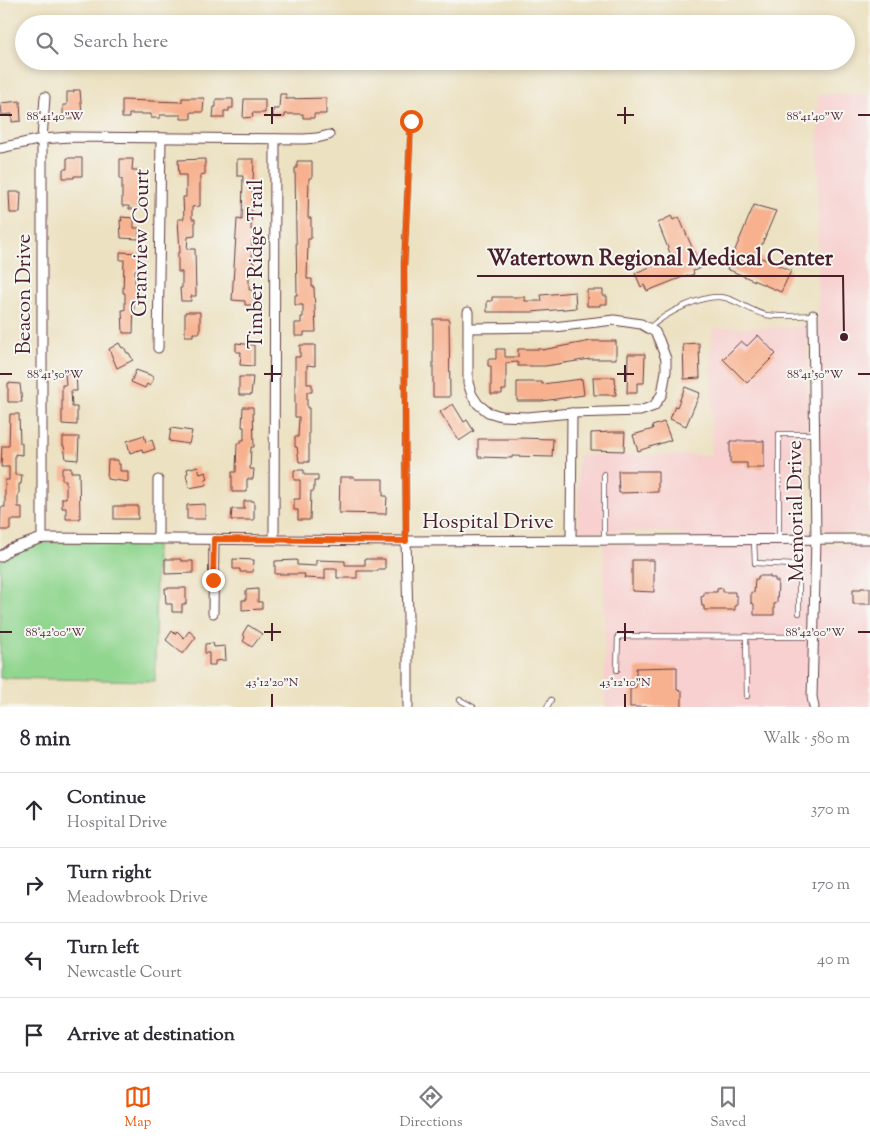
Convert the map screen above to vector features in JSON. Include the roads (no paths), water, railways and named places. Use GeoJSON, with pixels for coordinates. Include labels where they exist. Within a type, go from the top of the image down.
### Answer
{"type":"FeatureCollection","features":[{"type":"Feature","properties":{"kind":"street","name":"Beacon Drive"},"geometry":{"type":"LineString","coordinates":[[42,538],[42,139],[46,97]]}},
{"type":"Feature","properties":{"kind":"street"},"geometry":{"type":"LineString","coordinates":[[0,148],[42,139],[275,139],[316,138],[329,135]]}},
{"type":"Feature","properties":{"kind":"street","name":"Granview Court"},"geometry":{"type":"LineString","coordinates":[[158,348],[161,138]]}},
{"type":"Feature","properties":{"kind":"street","name":"Timber Ridge Trail"},"geometry":{"type":"LineString","coordinates":[[274,539],[275,139]]}},
{"type":"Feature","properties":{"kind":"street"},"geometry":{"type":"LineString","coordinates":[[468,312],[468,328],[468,383],[469,390],[478,404],[488,412],[501,416],[527,417],[572,413],[640,411],[654,406],[665,386],[666,359],[659,340],[655,332],[641,324],[614,320],[554,327],[468,328]]}},
{"type":"Feature","properties":{"kind":"street","name":"Memorial Drive"},"geometry":{"type":"LineString","coordinates":[[813,315],[813,434],[816,539],[812,697],[814,707]]}},
{"type":"Feature","properties":{"kind":"street"},"geometry":{"type":"LineString","coordinates":[[571,540],[572,413]]}},
{"type":"Feature","properties":{"kind":"street"},"geometry":{"type":"LineString","coordinates":[[158,480],[158,538]]}},
{"type":"Feature","properties":{"kind":"street"},"geometry":{"type":"LineString","coordinates":[[0,558],[10,549],[42,538],[406,541],[408,707]]}},
{"type":"Feature","properties":{"kind":"street"},"geometry":{"type":"LineString","coordinates":[[213,613],[214,539]]}},
{"type":"Feature","properties":{"kind":"street","name":"Hospital Drive"},"geometry":{"type":"LineString","coordinates":[[406,541],[870,539]]}},
{"type":"Feature","properties":{"kind":"lane","name":"Hospital Drive"},"geometry":{"type":"LineString","coordinates":[[406,541],[404,267],[411,121]]}},
{"type":"Feature","properties":{"kind":"lane"},"geometry":{"type":"LineString","coordinates":[[648,328],[673,311],[714,297],[727,298],[758,313],[767,315],[813,315]]}},
{"type":"Feature","properties":{"kind":"lane"},"geometry":{"type":"LineString","coordinates":[[779,539],[779,434],[813,434]]}},
{"type":"Feature","properties":{"kind":"lane"},"geometry":{"type":"LineString","coordinates":[[604,474],[604,540]]}},
{"type":"Feature","properties":{"kind":"lane"},"geometry":{"type":"LineString","coordinates":[[754,540],[755,563],[794,565],[799,569],[799,613]]}},
{"type":"Feature","properties":{"kind":"lane"},"geometry":{"type":"LineString","coordinates":[[617,670],[618,636],[814,637]]}},
{"type":"Feature","properties":{"kind":"lane"},"geometry":{"type":"LineString","coordinates":[[746,636],[747,696]]}},
{"type":"Feature","properties":{"kind":"lane"},"geometry":{"type":"LineString","coordinates":[[460,700],[472,707]]}},
{"type":"Feature","properties":{"kind":"lane"},"geometry":{"type":"LineString","coordinates":[[547,707],[550,700]]}},
{"type":"Feature","properties":{"kind":"place","name":"Watertown Regional Medical Center"},"geometry":{"type":"Point","coordinates":[844,337]}}]}
